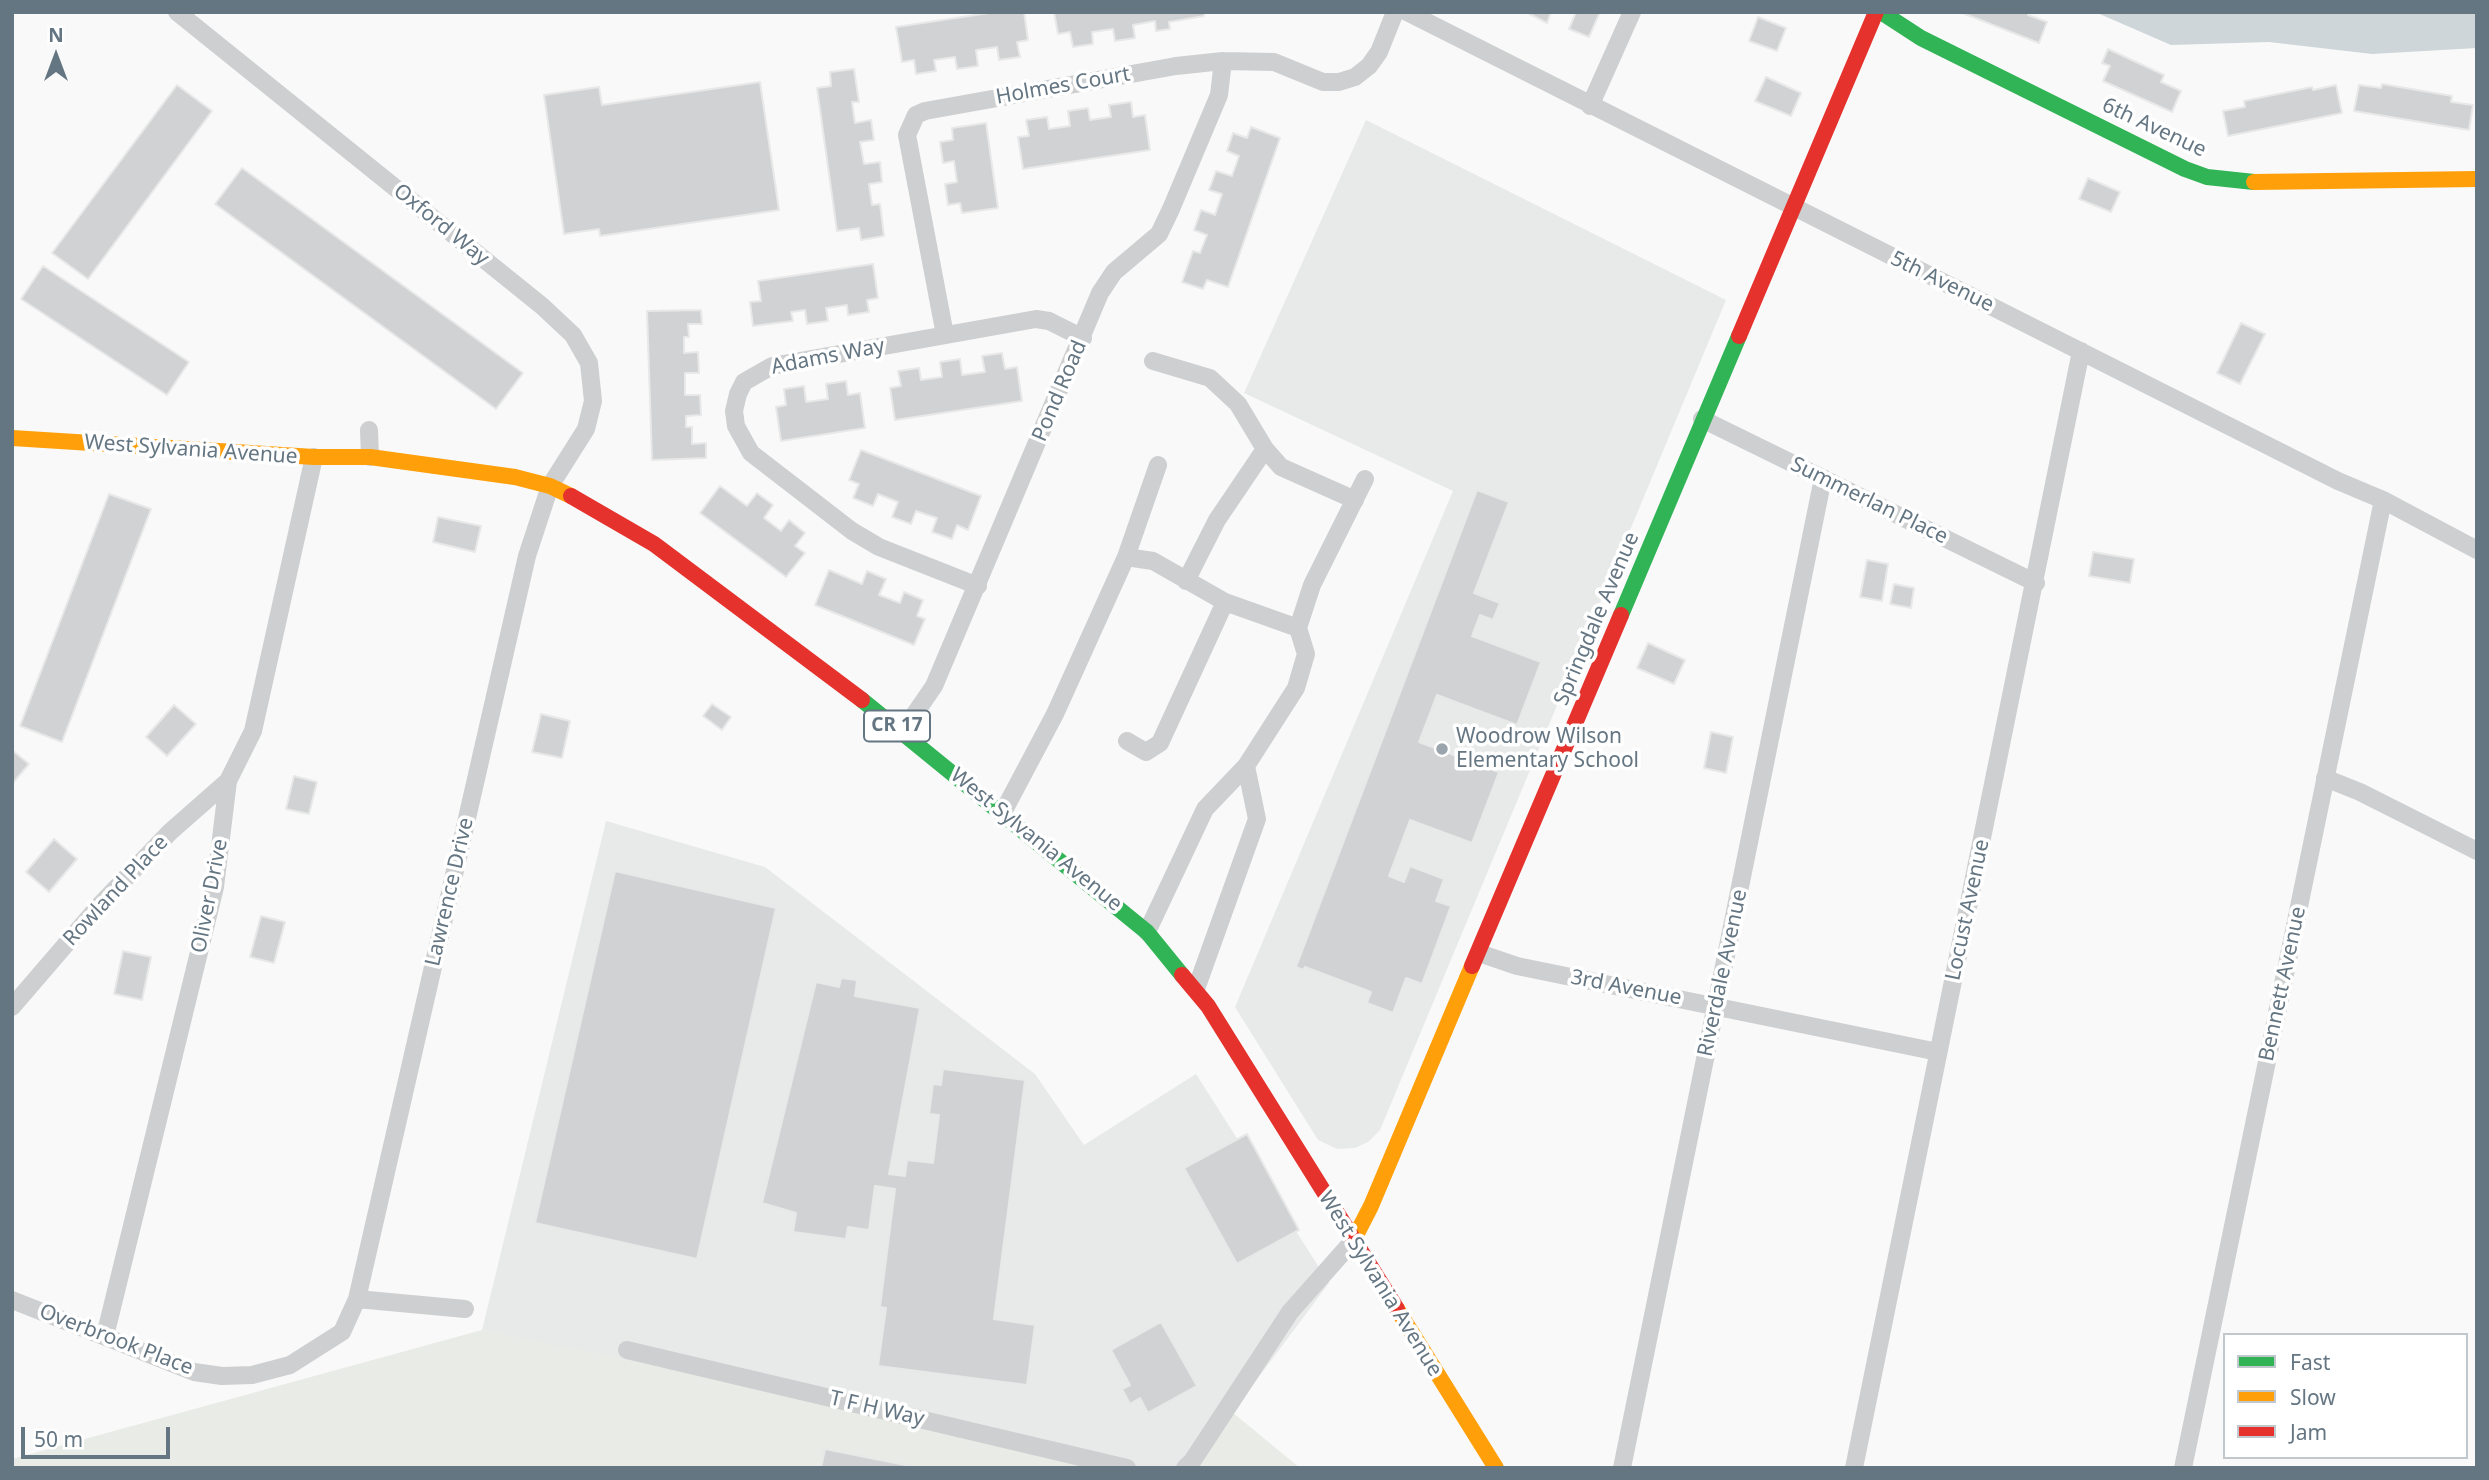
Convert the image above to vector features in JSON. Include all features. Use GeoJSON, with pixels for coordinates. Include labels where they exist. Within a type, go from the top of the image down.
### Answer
{"type":"FeatureCollection","features":[{"type":"Feature","properties":{"kind":"street","name":"Oxford Way"},"geometry":{"type":"LineString","coordinates":[[177,12],[542,306],[573,335],[589,363],[593,401],[586,429],[550,486]]}},
{"type":"Feature","properties":{"kind":"street","name":"Holmes Court"},"geometry":{"type":"LineString","coordinates":[[945,335],[907,135],[916,116],[925,110],[1124,75],[1223,61],[1274,62],[1323,82],[1339,82],[1355,77],[1369,66],[1379,52],[1395,12]]}},
{"type":"Feature","properties":{"kind":"street","name":"5th Avenue"},"geometry":{"type":"LineString","coordinates":[[1407,12],[1793,208],[2383,500],[2477,550]]}},
{"type":"Feature","properties":{"kind":"street"},"geometry":{"type":"LineString","coordinates":[[1590,106],[1632,12]]}},
{"type":"Feature","properties":{"kind":"street","name":"6th Avenue"},"geometry":{"type":"LineString","coordinates":[[1879,12],[1933,44],[2185,169],[2207,177],[2270,184],[2477,179]]}},
{"type":"Feature","properties":{"kind":"street","name":"Springdale Avenue"},"geometry":{"type":"LineString","coordinates":[[1353,1241],[1371,1206],[1702,419],[1879,12]]}},
{"type":"Feature","properties":{"kind":"street","name":"Pond Road"},"geometry":{"type":"LineString","coordinates":[[903,731],[934,686],[1105,284],[1159,234],[1219,95],[1223,61]]}},
{"type":"Feature","properties":{"kind":"street","name":"Adams Way"},"geometry":{"type":"LineString","coordinates":[[978,586],[879,547],[852,531],[751,453],[736,426],[734,411],[737,394],[744,382],[759,371],[772,366],[1035,319],[1049,321],[1083,338]]}},
{"type":"Feature","properties":{"kind":"street","name":"Locust Avenue"},"geometry":{"type":"LineString","coordinates":[[1854,1468],[2036,583],[2081,351]]}},
{"type":"Feature","properties":{"kind":"street"},"geometry":{"type":"LineString","coordinates":[[1153,361],[1210,378],[1238,404],[1265,449],[1281,467],[1355,500]]}},
{"type":"Feature","properties":{"kind":"street","name":"Summerlan Place"},"geometry":{"type":"LineString","coordinates":[[1702,419],[2036,583]]}},
{"type":"Feature","properties":{"kind":"street"},"geometry":{"type":"LineString","coordinates":[[369,430],[370,457]]}},
{"type":"Feature","properties":{"kind":"street","name":"West Sylvania Avenue"},"geometry":{"type":"LineString","coordinates":[[12,438],[314,457],[370,457],[515,477],[550,486],[603,512],[654,544],[903,731],[1147,932],[1196,989],[1496,1468]]}},
{"type":"Feature","properties":{"kind":"street"},"geometry":{"type":"LineString","coordinates":[[1186,581],[1217,520],[1265,449]]}},
{"type":"Feature","properties":{"kind":"street","name":"Oliver Drive"},"geometry":{"type":"LineString","coordinates":[[105,1336],[215,887],[228,781],[253,731],[314,457]]}},
{"type":"Feature","properties":{"kind":"street"},"geometry":{"type":"LineString","coordinates":[[1003,814],[1055,714],[1126,556],[1158,465]]}},
{"type":"Feature","properties":{"kind":"street","name":"Riverdale Avenue"},"geometry":{"type":"LineString","coordinates":[[1622,1468],[1823,478]]}},
{"type":"Feature","properties":{"kind":"street"},"geometry":{"type":"LineString","coordinates":[[1147,932],[1205,809],[1246,766],[1296,688],[1306,654],[1298,628],[1312,585],[1365,479]]}},
{"type":"Feature","properties":{"kind":"street","name":"Lawrence Drive"},"geometry":{"type":"LineString","coordinates":[[357,1299],[527,556],[550,486]]}},
{"type":"Feature","properties":{"kind":"street","name":"Bennett Avenue"},"geometry":{"type":"LineString","coordinates":[[2183,1468],[2383,500]]}},
{"type":"Feature","properties":{"kind":"street"},"geometry":{"type":"LineString","coordinates":[[1126,556],[1153,561],[1224,602],[1298,628]]}},
{"type":"Feature","properties":{"kind":"street"},"geometry":{"type":"LineString","coordinates":[[1127,741],[1146,752],[1160,743],[1224,602]]}},
{"type":"Feature","properties":{"kind":"street"},"geometry":{"type":"LineString","coordinates":[[1196,989],[1257,819],[1246,766]]}},
{"type":"Feature","properties":{"kind":"street"},"geometry":{"type":"LineString","coordinates":[[2325,778],[2360,792],[2477,851]]}},
{"type":"Feature","properties":{"kind":"street","name":"Rowland Place"},"geometry":{"type":"LineString","coordinates":[[12,1007],[98,907],[152,851],[228,781]]}},
{"type":"Feature","properties":{"kind":"street","name":"3rd Avenue"},"geometry":{"type":"LineString","coordinates":[[1479,953],[1517,966],[1938,1052]]}},
{"type":"Feature","properties":{"kind":"street"},"geometry":{"type":"LineString","coordinates":[[1185,1468],[1194,1460],[1290,1312],[1353,1241]]}},
{"type":"Feature","properties":{"kind":"street"},"geometry":{"type":"LineString","coordinates":[[357,1299],[465,1310]]}},
{"type":"Feature","properties":{"kind":"street","name":"Overbrook Place"},"geometry":{"type":"LineString","coordinates":[[12,1300],[194,1373],[222,1376],[252,1375],[290,1364],[324,1346],[342,1332],[357,1299]]}},
{"type":"Feature","properties":{"kind":"street","name":"T F H Way"},"geometry":{"type":"LineString","coordinates":[[627,1350],[1127,1468]]}},
{"type":"Feature","properties":{"kind":"shaded area"},"geometry":{"type":"Polygon","coordinates":[[[2095,12],[2477,12],[2477,48],[2372,54],[2269,42],[2171,45],[2095,12]]]}},
{"type":"Feature","properties":{"kind":"shaded area","name":"Woodrow Wilson Elementary School"},"geometry":{"type":"Polygon","coordinates":[[[1366,120],[1726,300],[1380,1130],[1368,1142],[1355,1148],[1337,1149],[1318,1140],[1235,1007],[1453,491],[1244,393],[1366,120]]]}},
{"type":"Feature","properties":{"kind":"shaded area"},"geometry":{"type":"Polygon","coordinates":[[[606,821],[765,867],[1035,1074],[1084,1145],[1196,1074],[1329,1283],[1191,1468],[1098,1468],[482,1330],[606,821]]]}},
{"type":"Feature","properties":{"kind":"shaded area"},"geometry":{"type":"Polygon","coordinates":[[[482,1330],[696,1373],[1098,1468],[12,1468],[12,1459],[482,1330]]]}},
{"type":"Feature","properties":{"kind":"shaded area"},"geometry":{"type":"Polygon","coordinates":[[[1232,1412],[1300,1468],[1191,1468],[1232,1412]]]}},
{"type":"Feature","properties":{"kind":"building"},"geometry":{"type":"Polygon","coordinates":[[[996,12],[1024,12],[1028,40],[1017,42],[1020,57],[999,60],[997,47],[976,50],[978,66],[957,69],[955,57],[934,60],[936,71],[916,74],[914,60],[902,62],[896,27],[996,12]]]}},
{"type":"Feature","properties":{"kind":"building"},"geometry":{"type":"Polygon","coordinates":[[[1054,12],[1204,12],[1204,16],[1169,22],[1170,29],[1156,31],[1155,21],[1133,25],[1135,38],[1115,41],[1113,29],[1092,32],[1093,44],[1073,47],[1070,32],[1058,34],[1054,12]]]}},
{"type":"Feature","properties":{"kind":"building"},"geometry":{"type":"Polygon","coordinates":[[[1526,12],[1551,12],[1547,23],[1526,12]]]}},
{"type":"Feature","properties":{"kind":"building"},"geometry":{"type":"Polygon","coordinates":[[[1576,12],[1600,12],[1589,37],[1569,29],[1576,12]]]}},
{"type":"Feature","properties":{"kind":"building"},"geometry":{"type":"Polygon","coordinates":[[[1960,12],[2029,12],[2028,15],[2047,22],[2039,43],[1960,12]]]}},
{"type":"Feature","properties":{"kind":"building"},"geometry":{"type":"Polygon","coordinates":[[[1758,17],[1786,28],[1777,51],[1749,41],[1758,17]]]}},
{"type":"Feature","properties":{"kind":"building"},"geometry":{"type":"Polygon","coordinates":[[[2108,49],[2164,75],[2161,82],[2181,91],[2172,112],[2103,81],[2110,66],[2102,63],[2108,49]]]}},
{"type":"Feature","properties":{"kind":"building"},"geometry":{"type":"Polygon","coordinates":[[[854,69],[859,102],[852,102],[855,123],[871,120],[874,140],[860,142],[864,164],[880,162],[882,182],[869,184],[872,205],[880,204],[884,236],[861,240],[859,228],[837,231],[817,88],[831,86],[830,72],[854,69]]]}},
{"type":"Feature","properties":{"kind":"building"},"geometry":{"type":"Polygon","coordinates":[[[1766,77],[1801,93],[1791,116],[1755,101],[1766,77]]]}},
{"type":"Feature","properties":{"kind":"building"},"geometry":{"type":"Polygon","coordinates":[[[760,82],[779,210],[600,236],[599,229],[564,234],[544,95],[599,87],[602,105],[760,82]]]}},
{"type":"Feature","properties":{"kind":"building"},"geometry":{"type":"Polygon","coordinates":[[[2382,84],[2452,96],[2451,102],[2473,105],[2469,130],[2354,111],[2359,85],[2381,88],[2382,84]]]}},
{"type":"Feature","properties":{"kind":"building"},"geometry":{"type":"Polygon","coordinates":[[[177,85],[212,111],[88,279],[52,253],[177,85]]]}},
{"type":"Feature","properties":{"kind":"building"},"geometry":{"type":"Polygon","coordinates":[[[2336,85],[2342,113],[2228,136],[2223,111],[2245,107],[2244,101],[2312,87],[2313,90],[2336,85]]]}},
{"type":"Feature","properties":{"kind":"building"},"geometry":{"type":"Polygon","coordinates":[[[1131,102],[1133,117],[1145,115],[1150,150],[1023,169],[1018,137],[1029,136],[1026,120],[1047,117],[1049,129],[1070,126],[1068,111],[1088,108],[1090,120],[1111,117],[1109,105],[1131,102]]]}},
{"type":"Feature","properties":{"kind":"building"},"geometry":{"type":"Polygon","coordinates":[[[986,123],[998,208],[962,213],[960,203],[948,205],[945,184],[957,182],[954,161],[943,163],[940,142],[953,140],[952,128],[986,123]]]}},
{"type":"Feature","properties":{"kind":"building"},"geometry":{"type":"Polygon","coordinates":[[[1251,127],[1280,138],[1228,287],[1207,280],[1203,289],[1182,282],[1193,251],[1200,253],[1207,235],[1194,230],[1201,210],[1215,215],[1222,194],[1209,190],[1216,171],[1232,176],[1239,156],[1227,151],[1233,133],[1247,138],[1251,127]]]}},
{"type":"Feature","properties":{"kind":"building"},"geometry":{"type":"Polygon","coordinates":[[[242,168],[523,373],[496,409],[215,204],[242,168]]]}},
{"type":"Feature","properties":{"kind":"building"},"geometry":{"type":"Polygon","coordinates":[[[2088,178],[2120,192],[2111,212],[2079,199],[2088,178]]]}},
{"type":"Feature","properties":{"kind":"building"},"geometry":{"type":"Polygon","coordinates":[[[873,264],[878,298],[867,300],[869,312],[848,315],[847,305],[826,308],[828,321],[807,324],[805,310],[791,312],[793,321],[753,326],[750,302],[761,301],[758,281],[873,264]]]}},
{"type":"Feature","properties":{"kind":"building"},"geometry":{"type":"Polygon","coordinates":[[[43,266],[189,362],[167,395],[21,299],[43,266]]]}},
{"type":"Feature","properties":{"kind":"building"},"geometry":{"type":"Polygon","coordinates":[[[701,310],[702,324],[688,324],[689,337],[684,337],[684,353],[698,352],[699,373],[685,373],[685,395],[700,395],[701,415],[686,416],[686,427],[692,427],[692,444],[706,443],[706,458],[652,460],[647,311],[701,310]]]}},
{"type":"Feature","properties":{"kind":"building"},"geometry":{"type":"Polygon","coordinates":[[[2241,323],[2265,334],[2240,384],[2217,373],[2241,323]]]}},
{"type":"Feature","properties":{"kind":"building"},"geometry":{"type":"Polygon","coordinates":[[[1002,353],[1005,369],[1017,367],[1022,401],[895,420],[890,388],[901,386],[898,371],[919,368],[921,380],[942,377],[940,362],[960,359],[962,375],[985,372],[982,356],[1002,353]]]}},
{"type":"Feature","properties":{"kind":"building"},"geometry":{"type":"Polygon","coordinates":[[[846,381],[848,395],[860,393],[865,428],[781,441],[776,407],[786,405],[784,389],[804,386],[806,402],[828,399],[826,384],[846,381]]]}},
{"type":"Feature","properties":{"kind":"building"},"geometry":{"type":"Polygon","coordinates":[[[861,450],[981,496],[968,530],[957,525],[952,539],[932,532],[937,518],[916,511],[911,524],[892,517],[898,502],[878,494],[873,506],[853,498],[859,484],[849,480],[861,450]]]}},
{"type":"Feature","properties":{"kind":"building"},"geometry":{"type":"Polygon","coordinates":[[[720,486],[747,506],[757,493],[773,505],[764,518],[781,531],[789,520],[805,533],[795,546],[805,553],[786,577],[700,513],[720,486]]]}},
{"type":"Feature","properties":{"kind":"building"},"geometry":{"type":"Polygon","coordinates":[[[1477,490],[1509,502],[1474,593],[1500,603],[1493,620],[1480,615],[1472,636],[1541,662],[1517,725],[1437,695],[1419,742],[1499,772],[1472,843],[1410,820],[1389,876],[1404,882],[1410,866],[1444,879],[1436,901],[1451,906],[1422,984],[1406,978],[1393,1013],[1367,1003],[1371,992],[1305,967],[1303,970],[1296,967],[1477,490]]]}},
{"type":"Feature","properties":{"kind":"building"},"geometry":{"type":"Polygon","coordinates":[[[109,494],[151,509],[62,742],[20,726],[109,494]]]}},
{"type":"Feature","properties":{"kind":"building"},"geometry":{"type":"Polygon","coordinates":[[[438,517],[481,526],[475,552],[433,542],[438,517]]]}},
{"type":"Feature","properties":{"kind":"building"},"geometry":{"type":"Polygon","coordinates":[[[2093,552],[2134,559],[2130,583],[2089,576],[2093,552]]]}},
{"type":"Feature","properties":{"kind":"building"},"geometry":{"type":"Polygon","coordinates":[[[1867,560],[1888,564],[1882,601],[1860,597],[1867,560]]]}},
{"type":"Feature","properties":{"kind":"building"},"geometry":{"type":"Polygon","coordinates":[[[829,570],[862,584],[867,571],[886,579],[879,595],[900,603],[904,592],[923,600],[917,616],[925,619],[914,645],[815,605],[829,570]]]}},
{"type":"Feature","properties":{"kind":"building"},"geometry":{"type":"Polygon","coordinates":[[[1894,584],[1914,588],[1911,608],[1890,604],[1894,584]]]}},
{"type":"Feature","properties":{"kind":"building"},"geometry":{"type":"Polygon","coordinates":[[[1648,643],[1685,660],[1674,684],[1637,668],[1648,643]]]}},
{"type":"Feature","properties":{"kind":"building"},"geometry":{"type":"Polygon","coordinates":[[[712,704],[731,717],[722,730],[703,716],[712,704]]]}},
{"type":"Feature","properties":{"kind":"building"},"geometry":{"type":"Polygon","coordinates":[[[174,705],[196,724],[167,756],[146,737],[174,705]]]}},
{"type":"Feature","properties":{"kind":"building"},"geometry":{"type":"Polygon","coordinates":[[[541,714],[570,721],[562,758],[532,752],[541,714]]]}},
{"type":"Feature","properties":{"kind":"building"},"geometry":{"type":"Polygon","coordinates":[[[1711,732],[1733,737],[1726,773],[1704,768],[1711,732]]]}},
{"type":"Feature","properties":{"kind":"building"},"geometry":{"type":"Polygon","coordinates":[[[12,750],[29,764],[12,784],[12,750]]]}},
{"type":"Feature","properties":{"kind":"building"},"geometry":{"type":"Polygon","coordinates":[[[294,776],[317,782],[309,814],[286,809],[294,776]]]}},
{"type":"Feature","properties":{"kind":"building"},"geometry":{"type":"Polygon","coordinates":[[[54,839],[77,859],[49,892],[26,872],[54,839]]]}},
{"type":"Feature","properties":{"kind":"building"},"geometry":{"type":"Polygon","coordinates":[[[615,871],[776,908],[697,1259],[535,1223],[615,871]]]}},
{"type":"Feature","properties":{"kind":"building"},"geometry":{"type":"Polygon","coordinates":[[[261,916],[285,922],[274,963],[250,957],[261,916]]]}},
{"type":"Feature","properties":{"kind":"building"},"geometry":{"type":"Polygon","coordinates":[[[123,951],[151,957],[142,1000],[114,994],[123,951]]]}},
{"type":"Feature","properties":{"kind":"building"},"geometry":{"type":"Polygon","coordinates":[[[841,978],[857,980],[855,996],[920,1008],[889,1174],[905,1176],[907,1160],[933,1163],[939,1115],[929,1114],[933,1084],[941,1085],[943,1069],[1025,1080],[994,1319],[1035,1325],[1027,1385],[878,1366],[886,1308],[880,1307],[895,1189],[875,1186],[869,1230],[848,1227],[846,1239],[793,1232],[796,1213],[762,1203],[816,982],[839,987],[841,978]]]}},
{"type":"Feature","properties":{"kind":"building"},"geometry":{"type":"Polygon","coordinates":[[[1247,1134],[1299,1230],[1237,1264],[1184,1168],[1247,1134]]]}},
{"type":"Feature","properties":{"kind":"building"},"geometry":{"type":"Polygon","coordinates":[[[1161,1322],[1197,1386],[1148,1413],[1140,1398],[1130,1404],[1122,1389],[1130,1385],[1111,1350],[1161,1322]]]}},
{"type":"Feature","properties":{"kind":"building"},"geometry":{"type":"Polygon","coordinates":[[[825,1449],[915,1467],[821,1468],[825,1449]]]}},
{"type":"Feature","properties":{"kind":"traffic: fast"},"geometry":{"type":"LineString","coordinates":[[1881,12],[1921,38],[2185,169],[2207,177],[2254,182]]}},
{"type":"Feature","properties":{"kind":"traffic: fast"},"geometry":{"type":"LineString","coordinates":[[1621,615],[1739,336]]}},
{"type":"Feature","properties":{"kind":"traffic: fast"},"geometry":{"type":"LineString","coordinates":[[862,700],[1147,932],[1182,975]]}},
{"type":"Feature","properties":{"kind":"traffic: slow"},"geometry":{"type":"LineString","coordinates":[[2254,182],[2477,179]]}},
{"type":"Feature","properties":{"kind":"traffic: slow"},"geometry":{"type":"LineString","coordinates":[[12,438],[314,457],[370,457],[515,477],[550,486],[571,496]]}},
{"type":"Feature","properties":{"kind":"traffic: slow"},"geometry":{"type":"LineString","coordinates":[[1353,1241],[1371,1206],[1472,966]]}},
{"type":"Feature","properties":{"kind":"traffic: slow"},"geometry":{"type":"LineString","coordinates":[[1397,1309],[1496,1468]]}},
{"type":"Feature","properties":{"kind":"traffic: jam"},"geometry":{"type":"LineString","coordinates":[[1739,336],[1876,12]]}},
{"type":"Feature","properties":{"kind":"traffic: jam"},"geometry":{"type":"LineString","coordinates":[[571,496],[654,544],[862,700]]}},
{"type":"Feature","properties":{"kind":"traffic: jam"},"geometry":{"type":"LineString","coordinates":[[1472,966],[1621,615]]}},
{"type":"Feature","properties":{"kind":"traffic: jam"},"geometry":{"type":"LineString","coordinates":[[1182,975],[1208,1006],[1397,1309]]}},
{"type":"Feature","properties":{"kind":"place","name":"Woodrow Wilson Elementary School"},"geometry":{"type":"Point","coordinates":[1442,749]}}]}
